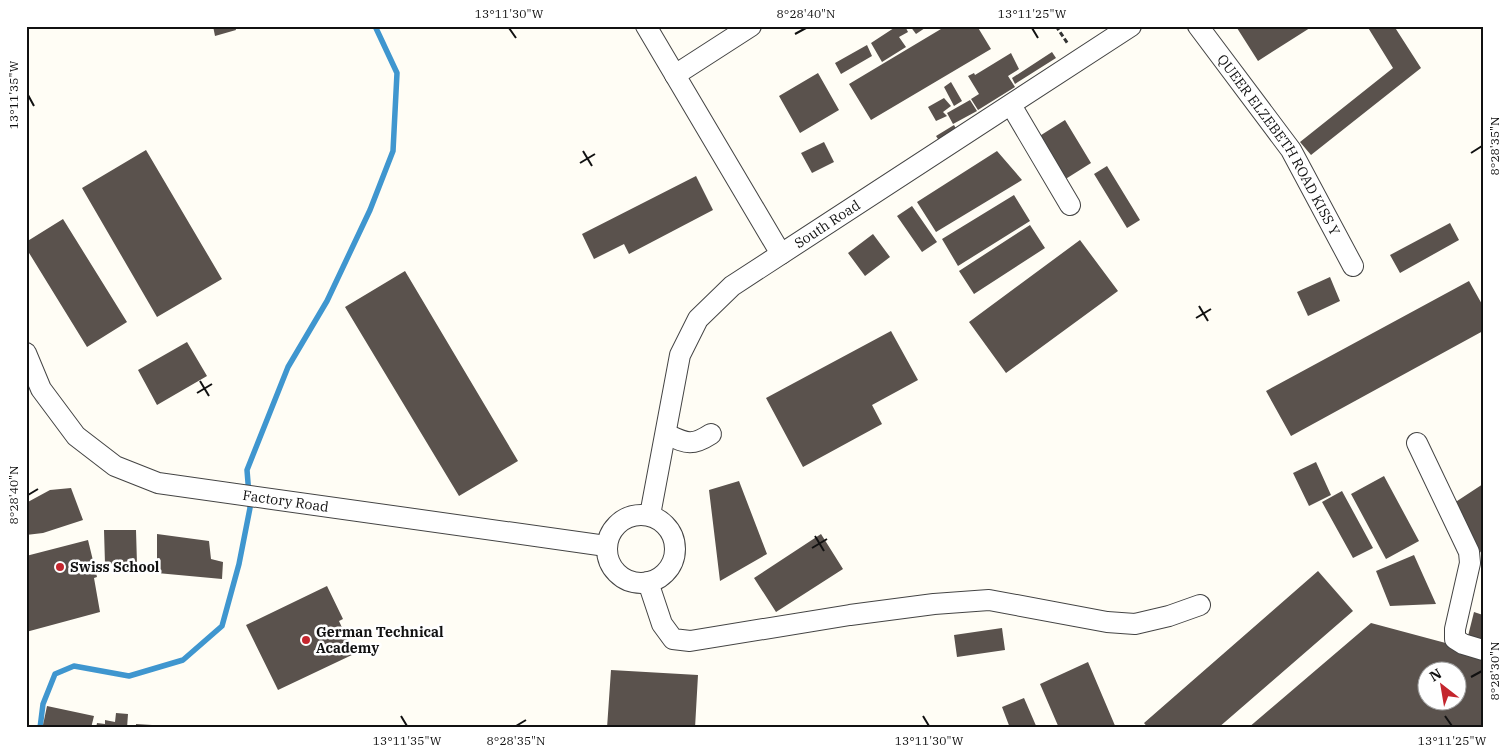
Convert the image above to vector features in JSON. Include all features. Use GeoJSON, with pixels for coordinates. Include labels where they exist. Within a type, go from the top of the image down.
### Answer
{"type":"FeatureCollection","features":[{"type":"Feature","properties":{"kind":"street"},"geometry":{"type":"LineString","coordinates":[[646,26],[782,254]]}},
{"type":"Feature","properties":{"kind":"street"},"geometry":{"type":"LineString","coordinates":[[675,75],[751,26]]}},
{"type":"Feature","properties":{"kind":"street","name":"South Road"},"geometry":{"type":"LineString","coordinates":[[650,515],[680,355],[698,319],[732,286],[1131,26]]}},
{"type":"Feature","properties":{"kind":"street","name":"QUEER ELZEBETH ROAD KISS Y"},"geometry":{"type":"LineString","coordinates":[[1198,26],[1291,150],[1354,266]]}},
{"type":"Feature","properties":{"kind":"street"},"geometry":{"type":"LineString","coordinates":[[1011,105],[1070,205]]}},
{"type":"Feature","properties":{"kind":"street","name":"Factory Road"},"geometry":{"type":"LineString","coordinates":[[26,353],[41,388],[76,436],[115,466],[158,483],[606,546]]}},
{"type":"Feature","properties":{"kind":"street"},"geometry":{"type":"LineString","coordinates":[[666,434],[687,443],[699,442],[711,434]]}},
{"type":"Feature","properties":{"kind":"street"},"geometry":{"type":"LineString","coordinates":[[1418,443],[1469,552],[1470,563],[1455,629],[1455,639],[1463,644],[1483,650]]}},
{"type":"Feature","properties":{"kind":"street"},"geometry":{"type":"LineString","coordinates":[[650,515],[669,528],[674,538],[676,550],[673,561],[667,571],[659,578],[648,582],[629,581],[613,570],[607,558],[606,546],[614,527],[621,520],[630,516],[650,515]]}},
{"type":"Feature","properties":{"kind":"street"},"geometry":{"type":"LineString","coordinates":[[648,582],[662,624],[672,638],[690,641],[850,614],[934,604],[989,600],[1107,622],[1135,624],[1169,616],[1200,605]]}},
{"type":"Feature","properties":{"kind":"building"},"geometry":{"type":"Polygon","coordinates":[[[213,26],[235,26],[236,30],[215,36],[213,26]]]}},
{"type":"Feature","properties":{"kind":"building"},"geometry":{"type":"Polygon","coordinates":[[[897,26],[905,26],[908,32],[899,37],[906,47],[882,62],[871,43],[897,26]]]}},
{"type":"Feature","properties":{"kind":"building"},"geometry":{"type":"Polygon","coordinates":[[[910,26],[928,26],[916,34],[910,26]]]}},
{"type":"Feature","properties":{"kind":"building"},"geometry":{"type":"Polygon","coordinates":[[[946,26],[977,26],[991,49],[871,120],[849,84],[946,26]]]}},
{"type":"Feature","properties":{"kind":"building"},"geometry":{"type":"Polygon","coordinates":[[[1239,26],[1313,26],[1258,61],[1237,28],[1239,26]]]}},
{"type":"Feature","properties":{"kind":"building"},"geometry":{"type":"Polygon","coordinates":[[[1367,26],[1394,26],[1421,68],[1311,155],[1300,142],[1393,68],[1367,26]]]}},
{"type":"Feature","properties":{"kind":"building"},"geometry":{"type":"Polygon","coordinates":[[[867,45],[872,56],[841,74],[835,63],[867,45]]]}},
{"type":"Feature","properties":{"kind":"building"},"geometry":{"type":"Polygon","coordinates":[[[1052,52],[1056,58],[1015,84],[1012,78],[1052,52]]]}},
{"type":"Feature","properties":{"kind":"building"},"geometry":{"type":"Polygon","coordinates":[[[1011,53],[1019,69],[1008,76],[1015,87],[978,110],[971,99],[979,94],[968,76],[974,73],[975,75],[1011,53]]]}},
{"type":"Feature","properties":{"kind":"building"},"geometry":{"type":"Polygon","coordinates":[[[818,73],[839,110],[800,133],[779,96],[818,73]]]}},
{"type":"Feature","properties":{"kind":"building"},"geometry":{"type":"Polygon","coordinates":[[[951,82],[962,101],[954,106],[944,87],[951,82]]]}},
{"type":"Feature","properties":{"kind":"building"},"geometry":{"type":"Polygon","coordinates":[[[944,98],[951,106],[943,112],[947,116],[936,121],[928,107],[944,98]]]}},
{"type":"Feature","properties":{"kind":"building"},"geometry":{"type":"Polygon","coordinates":[[[970,100],[977,111],[953,124],[947,113],[970,100]]]}},
{"type":"Feature","properties":{"kind":"building"},"geometry":{"type":"Polygon","coordinates":[[[1065,120],[1091,163],[1064,180],[1038,137],[1065,120]]]}},
{"type":"Feature","properties":{"kind":"building"},"geometry":{"type":"Polygon","coordinates":[[[954,125],[958,132],[940,142],[936,136],[954,125]]]}},
{"type":"Feature","properties":{"kind":"building"},"geometry":{"type":"Polygon","coordinates":[[[824,142],[834,162],[812,173],[801,153],[824,142]]]}},
{"type":"Feature","properties":{"kind":"building"},"geometry":{"type":"Polygon","coordinates":[[[146,150],[222,279],[157,317],[82,188],[146,150]]]}},
{"type":"Feature","properties":{"kind":"building"},"geometry":{"type":"Polygon","coordinates":[[[997,151],[1022,180],[936,232],[917,202],[997,151]]]}},
{"type":"Feature","properties":{"kind":"building"},"geometry":{"type":"Polygon","coordinates":[[[1107,166],[1140,220],[1127,228],[1094,174],[1107,166]]]}},
{"type":"Feature","properties":{"kind":"building"},"geometry":{"type":"Polygon","coordinates":[[[696,176],[713,210],[629,254],[624,244],[594,259],[582,234],[696,176]]]}},
{"type":"Feature","properties":{"kind":"building"},"geometry":{"type":"Polygon","coordinates":[[[1014,195],[1030,221],[958,266],[942,239],[1014,195]]]}},
{"type":"Feature","properties":{"kind":"building"},"geometry":{"type":"Polygon","coordinates":[[[912,206],[937,242],[922,252],[897,216],[912,206]]]}},
{"type":"Feature","properties":{"kind":"building"},"geometry":{"type":"Polygon","coordinates":[[[63,219],[127,322],[87,347],[26,248],[26,242],[63,219]]]}},
{"type":"Feature","properties":{"kind":"building"},"geometry":{"type":"Polygon","coordinates":[[[1450,223],[1459,240],[1400,273],[1390,255],[1450,223]]]}},
{"type":"Feature","properties":{"kind":"building"},"geometry":{"type":"Polygon","coordinates":[[[1030,225],[1045,248],[974,294],[959,271],[1030,225]]]}},
{"type":"Feature","properties":{"kind":"building"},"geometry":{"type":"Polygon","coordinates":[[[873,234],[890,257],[865,276],[848,253],[873,234]]]}},
{"type":"Feature","properties":{"kind":"building"},"geometry":{"type":"Polygon","coordinates":[[[1080,240],[1118,291],[1006,373],[969,322],[1080,240]]]}},
{"type":"Feature","properties":{"kind":"building"},"geometry":{"type":"Polygon","coordinates":[[[405,271],[518,461],[459,496],[345,307],[405,271]]]}},
{"type":"Feature","properties":{"kind":"building"},"geometry":{"type":"Polygon","coordinates":[[[1330,277],[1340,301],[1308,316],[1297,292],[1330,277]]]}},
{"type":"Feature","properties":{"kind":"building"},"geometry":{"type":"Polygon","coordinates":[[[1469,281],[1483,306],[1483,331],[1291,436],[1266,391],[1469,281]]]}},
{"type":"Feature","properties":{"kind":"building"},"geometry":{"type":"Polygon","coordinates":[[[891,331],[918,380],[872,405],[882,424],[803,467],[766,398],[891,331]]]}},
{"type":"Feature","properties":{"kind":"building"},"geometry":{"type":"Polygon","coordinates":[[[187,342],[207,376],[157,405],[138,370],[187,342]]]}},
{"type":"Feature","properties":{"kind":"building"},"geometry":{"type":"Polygon","coordinates":[[[1316,462],[1331,495],[1309,506],[1293,473],[1316,462]]]}},
{"type":"Feature","properties":{"kind":"building"},"geometry":{"type":"Polygon","coordinates":[[[1384,476],[1419,541],[1386,559],[1351,494],[1384,476]]]}},
{"type":"Feature","properties":{"kind":"building"},"geometry":{"type":"Polygon","coordinates":[[[739,481],[767,554],[720,581],[709,490],[739,481]]]}},
{"type":"Feature","properties":{"kind":"building"},"geometry":{"type":"Polygon","coordinates":[[[1483,484],[1483,556],[1451,505],[1483,484]]]}},
{"type":"Feature","properties":{"kind":"building"},"geometry":{"type":"Polygon","coordinates":[[[71,488],[83,520],[43,533],[26,535],[26,503],[50,490],[71,488]]]}},
{"type":"Feature","properties":{"kind":"building"},"geometry":{"type":"Polygon","coordinates":[[[1342,491],[1373,548],[1353,558],[1322,502],[1342,491]]]}},
{"type":"Feature","properties":{"kind":"building"},"geometry":{"type":"Polygon","coordinates":[[[104,530],[136,530],[137,564],[105,564],[104,530]]]}},
{"type":"Feature","properties":{"kind":"building"},"geometry":{"type":"Polygon","coordinates":[[[157,534],[209,541],[211,559],[223,562],[222,579],[157,573],[157,534]]]}},
{"type":"Feature","properties":{"kind":"building"},"geometry":{"type":"Polygon","coordinates":[[[821,534],[843,569],[776,612],[754,578],[821,534]]]}},
{"type":"Feature","properties":{"kind":"building"},"geometry":{"type":"Polygon","coordinates":[[[88,540],[97,577],[94,578],[100,612],[26,632],[26,556],[88,540]]]}},
{"type":"Feature","properties":{"kind":"building"},"geometry":{"type":"Polygon","coordinates":[[[1414,555],[1436,604],[1390,606],[1376,571],[1414,555]]]}},
{"type":"Feature","properties":{"kind":"building"},"geometry":{"type":"Polygon","coordinates":[[[1318,571],[1353,611],[1218,728],[1148,728],[1144,723],[1318,571]]]}},
{"type":"Feature","properties":{"kind":"building","name":"German Technical Academy"},"geometry":{"type":"Polygon","coordinates":[[[327,586],[343,619],[339,621],[354,654],[278,690],[246,625],[327,586]]]}},
{"type":"Feature","properties":{"kind":"building"},"geometry":{"type":"Polygon","coordinates":[[[1474,612],[1483,615],[1483,640],[1468,636],[1474,612]]]}},
{"type":"Feature","properties":{"kind":"building"},"geometry":{"type":"Polygon","coordinates":[[[1371,623],[1483,653],[1483,728],[1393,728],[1386,726],[1383,728],[1248,728],[1371,623]]]}},
{"type":"Feature","properties":{"kind":"building"},"geometry":{"type":"Polygon","coordinates":[[[1002,628],[1005,650],[957,657],[954,635],[1002,628]]]}},
{"type":"Feature","properties":{"kind":"building"},"geometry":{"type":"Polygon","coordinates":[[[1088,662],[1116,728],[1059,728],[1040,684],[1088,662]]]}},
{"type":"Feature","properties":{"kind":"building"},"geometry":{"type":"Polygon","coordinates":[[[611,670],[698,675],[695,728],[607,728],[611,670]]]}},
{"type":"Feature","properties":{"kind":"building"},"geometry":{"type":"Polygon","coordinates":[[[1024,698],[1037,728],[1010,728],[1002,707],[1024,698]]]}},
{"type":"Feature","properties":{"kind":"building"},"geometry":{"type":"Polygon","coordinates":[[[47,706],[94,716],[91,728],[55,728],[43,725],[47,706]]]}},
{"type":"Feature","properties":{"kind":"building"},"geometry":{"type":"Polygon","coordinates":[[[116,713],[128,714],[127,728],[96,728],[97,723],[105,724],[105,720],[115,722],[116,713]]]}},
{"type":"Feature","properties":{"kind":"building"},"geometry":{"type":"Polygon","coordinates":[[[136,724],[152,725],[152,728],[136,728],[136,724]]]}},
{"type":"Feature","properties":{"kind":"waterway"},"geometry":{"type":"LineString","coordinates":[[40,728],[43,704],[55,674],[74,666],[129,676],[183,660],[222,626],[239,564],[250,508],[247,470],[288,367],[327,301],[370,210],[393,151],[397,73],[375,26]]}},
{"type":"Feature","properties":{"kind":"place","name":"Swiss School"},"geometry":{"type":"Point","coordinates":[60,567]}},
{"type":"Feature","properties":{"kind":"place","name":"German Technical Academy"},"geometry":{"type":"Point","coordinates":[306,640]}}]}
